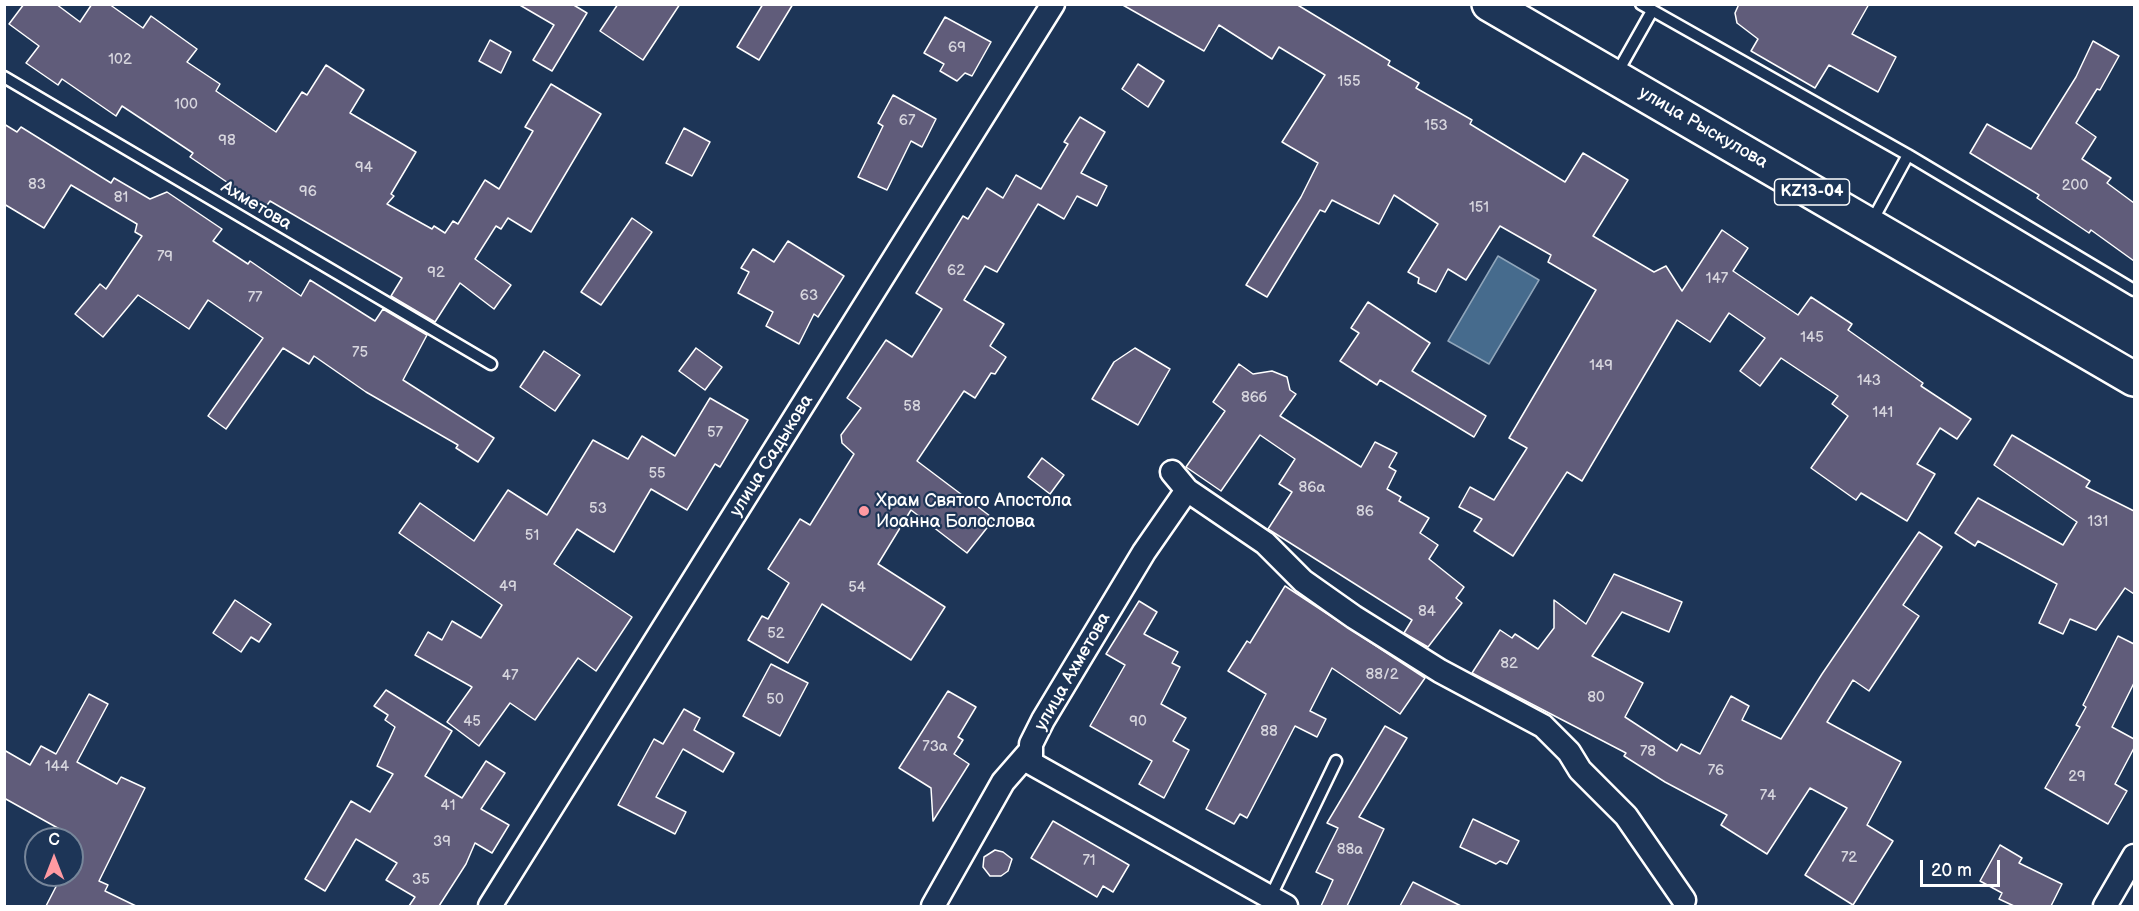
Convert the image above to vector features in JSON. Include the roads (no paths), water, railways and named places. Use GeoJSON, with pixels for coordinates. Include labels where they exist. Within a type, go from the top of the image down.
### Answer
{"type":"FeatureCollection","features":[{"type":"Feature","properties":{"kind":"main road","name":"улица Рыскулова"},"geometry":{"type":"LineString","coordinates":[[1489,4],[2134,379]]}},
{"type":"Feature","properties":{"kind":"street","name":"улица Садыкова"},"geometry":{"type":"LineString","coordinates":[[490,906],[1053,4]]}},
{"type":"Feature","properties":{"kind":"street"},"geometry":{"type":"LineString","coordinates":[[1172,472],[1187,490],[1265,543],[1303,580],[1354,617],[1440,671],[1543,726],[1569,752],[1580,770],[1626,816],[1684,900]]}},
{"type":"Feature","properties":{"kind":"street","name":"улица Ахметова"},"geometry":{"type":"LineString","coordinates":[[1187,490],[1144,552],[1055,700],[1031,744],[1031,763],[1278,902]]}},
{"type":"Feature","properties":{"kind":"street"},"geometry":{"type":"LineString","coordinates":[[933,906],[1003,782],[1031,750]]}},
{"type":"Feature","properties":{"kind":"street"},"geometry":{"type":"LineString","coordinates":[[2105,906],[2134,856]]}},
{"type":"Feature","properties":{"kind":"lane"},"geometry":{"type":"LineString","coordinates":[[1641,4],[1908,155],[2134,290]]}},
{"type":"Feature","properties":{"kind":"lane"},"geometry":{"type":"LineString","coordinates":[[1615,77],[1652,11]]}},
{"type":"Feature","properties":{"kind":"lane","name":"Ахметова"},"geometry":{"type":"LineString","coordinates":[[4,76],[491,364]]}},
{"type":"Feature","properties":{"kind":"lane"},"geometry":{"type":"LineString","coordinates":[[1870,225],[1908,155]]}},
{"type":"Feature","properties":{"kind":"lane"},"geometry":{"type":"LineString","coordinates":[[1278,902],[1336,761]]}},
{"type":"Feature","properties":{"kind":"water"},"geometry":{"type":"Polygon","coordinates":[[[1498,256],[1539,280],[1489,364],[1448,341],[1498,256]]]}},
{"type":"Feature","properties":{"kind":"place","name":"Храм Святого Апостола Иоанна Болослова"},"geometry":{"type":"Point","coordinates":[864,511]}}]}
